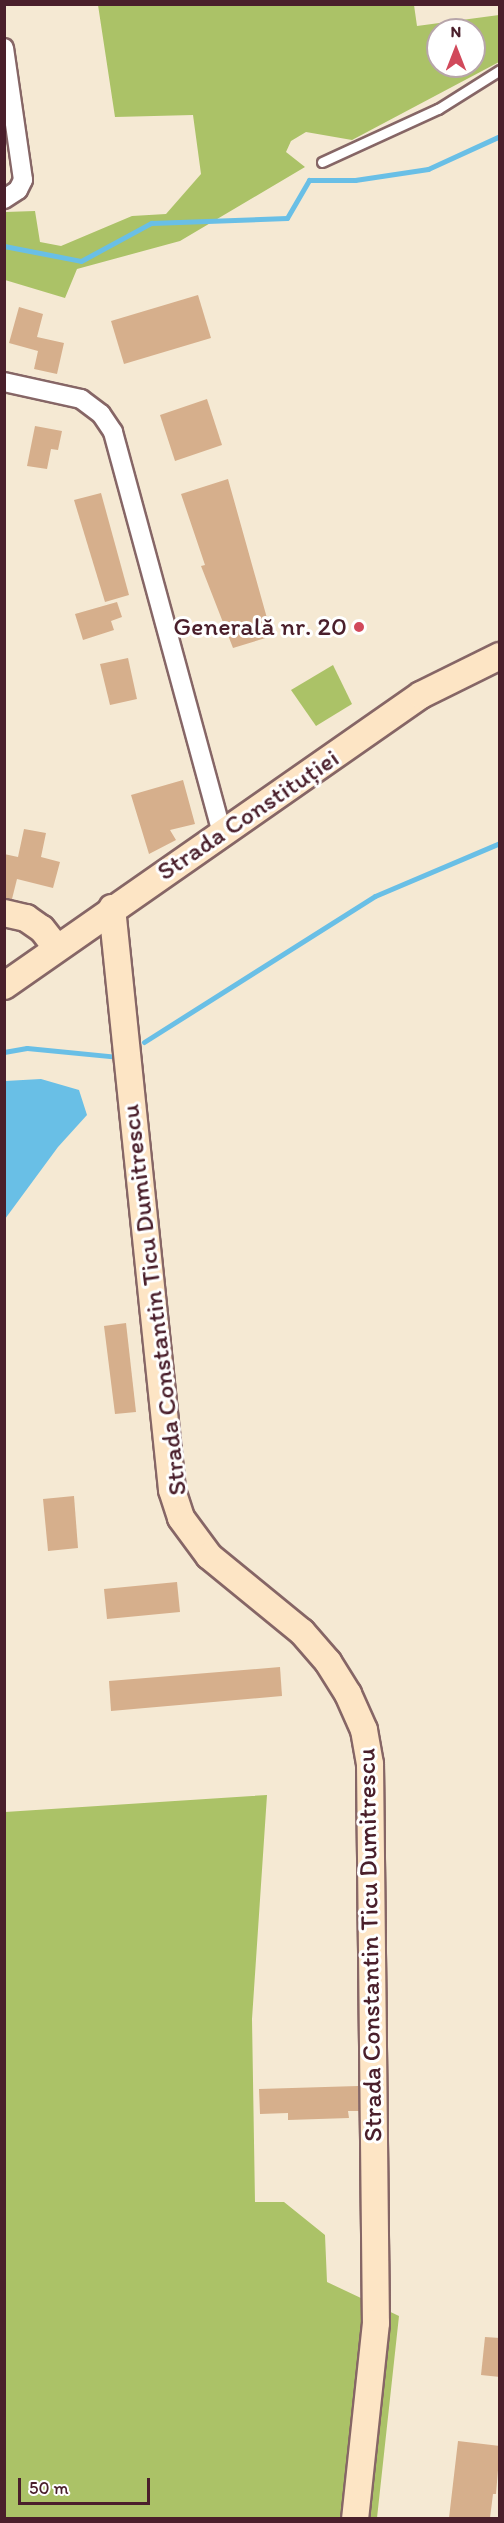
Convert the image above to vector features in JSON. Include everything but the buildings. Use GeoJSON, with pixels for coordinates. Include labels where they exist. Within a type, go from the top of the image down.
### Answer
{"type":"FeatureCollection","features":[{"type":"Feature","properties":{"kind":"street"},"geometry":{"type":"LineString","coordinates":[[4,48],[23,180],[18,190],[4,199]]}},
{"type":"Feature","properties":{"kind":"street"},"geometry":{"type":"LineString","coordinates":[[4,382],[81,399],[101,414],[112,432],[222,833]]}},
{"type":"Feature","properties":{"kind":"street","name":"Strada Constituției"},"geometry":{"type":"LineString","coordinates":[[4,986],[56,947],[421,695],[500,656]]}},
{"type":"Feature","properties":{"kind":"street","name":"Strada Constantin Ticu Dumitrescu"},"geometry":{"type":"LineString","coordinates":[[112,908],[172,1490],[182,1518],[209,1556],[302,1632],[328,1662],[348,1694],[364,1730],[370,1764],[376,2323],[355,2518]]}},
{"type":"Feature","properties":{"kind":"street"},"geometry":{"type":"LineString","coordinates":[[4,913],[26,918],[42,929],[56,947]]}},
{"type":"Feature","properties":{"kind":"lane"},"geometry":{"type":"LineString","coordinates":[[322,162],[438,109],[500,70]]}},
{"type":"Feature","properties":{"kind":"green space"},"geometry":{"type":"Polygon","coordinates":[[[98,5],[414,5],[417,26],[426,25],[426,78],[469,78],[352,140],[306,132],[291,141],[286,152],[305,167],[180,241],[77,269],[65,298],[5,280],[5,212],[35,211],[40,242],[61,246],[132,216],[166,214],[201,174],[193,115],[115,117],[98,5]]]}},
{"type":"Feature","properties":{"kind":"green space"},"geometry":{"type":"Polygon","coordinates":[[[499,15],[499,62],[486,69],[486,18],[477,18],[499,15]]]}},
{"type":"Feature","properties":{"kind":"green space"},"geometry":{"type":"Polygon","coordinates":[[[333,665],[352,704],[316,726],[291,690],[333,665]]]}},
{"type":"Feature","properties":{"kind":"green space"},"geometry":{"type":"Polygon","coordinates":[[[267,1795],[252,2019],[255,2202],[284,2202],[325,2235],[327,2282],[399,2316],[377,2518],[5,2518],[5,1812],[267,1795]]]}},
{"type":"Feature","properties":{"kind":"water"},"geometry":{"type":"Polygon","coordinates":[[[41,1079],[79,1090],[87,1115],[58,1147],[5,1219],[5,1081],[41,1079]]]}},
{"type":"Feature","properties":{"kind":"waterway"},"geometry":{"type":"LineString","coordinates":[[4,246],[81,261],[151,223],[287,218],[309,180],[355,180],[428,169],[500,136]]}},
{"type":"Feature","properties":{"kind":"waterway"},"geometry":{"type":"LineString","coordinates":[[144,1042],[375,896],[500,843]]}},
{"type":"Feature","properties":{"kind":"waterway"},"geometry":{"type":"LineString","coordinates":[[4,1052],[27,1048],[118,1057]]}},
{"type":"Feature","properties":{"kind":"place","name":"Generală nr. 20"},"geometry":{"type":"Point","coordinates":[359,627]}}]}
